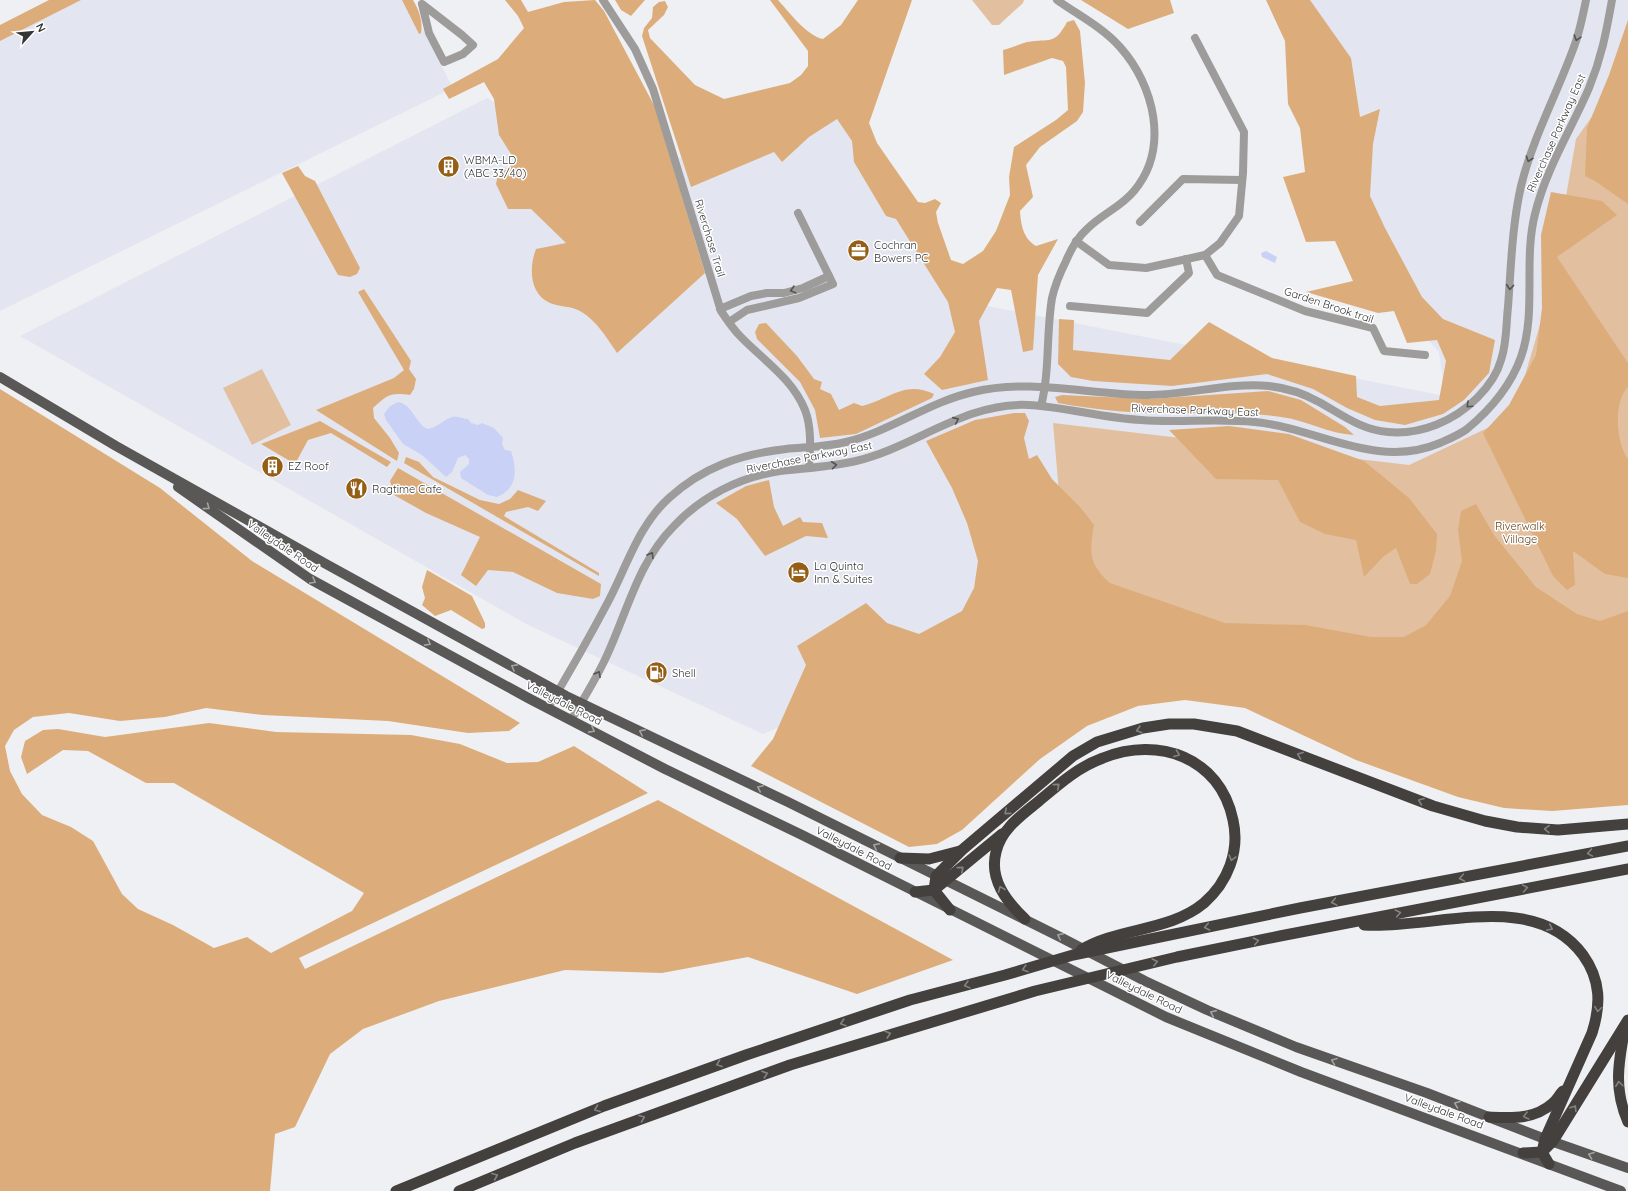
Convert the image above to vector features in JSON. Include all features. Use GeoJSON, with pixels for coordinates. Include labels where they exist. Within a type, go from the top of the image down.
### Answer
{"type":"FeatureCollection","features":[{"type":"Feature","properties":{"kind":"highway"},"geometry":{"type":"LineString","coordinates":[[950,910],[934,890],[936,876],[962,850],[1073,756],[1097,742],[1143,728],[1169,724],[1194,724],[1237,731],[1434,806],[1485,821],[1517,827],[1558,830],[1628,824]]}},
{"type":"Feature","properties":{"kind":"highway"},"geometry":{"type":"LineString","coordinates":[[915,892],[934,890],[947,881],[1068,777],[1106,757],[1127,751],[1152,749],[1172,752],[1196,763],[1213,777],[1220,787],[1231,810],[1235,838],[1232,861],[1222,882],[1214,893],[1203,903],[1172,921],[1094,942],[1073,955]]}},
{"type":"Feature","properties":{"kind":"highway"},"geometry":{"type":"LineString","coordinates":[[1005,831],[996,851],[996,878],[1006,900],[1025,919]]}},
{"type":"Feature","properties":{"kind":"highway"},"geometry":{"type":"LineString","coordinates":[[396,1191],[604,1106],[746,1055],[910,1000],[1073,955],[1300,908],[1628,846]]}},
{"type":"Feature","properties":{"kind":"highway"},"geometry":{"type":"LineString","coordinates":[[900,858],[929,859],[962,850]]}},
{"type":"Feature","properties":{"kind":"highway"},"geometry":{"type":"LineString","coordinates":[[459,1191],[575,1142],[790,1065],[1035,991],[1177,957],[1628,869]]}},
{"type":"Feature","properties":{"kind":"highway"},"geometry":{"type":"LineString","coordinates":[[1346,923],[1395,924],[1502,916],[1534,922],[1560,932],[1572,942],[1588,962],[1598,987],[1599,1003],[1592,1033],[1567,1086],[1549,1140]]}},
{"type":"Feature","properties":{"kind":"highway"},"geometry":{"type":"LineString","coordinates":[[1542,1152],[1627,1022]]}},
{"type":"Feature","properties":{"kind":"highway"},"geometry":{"type":"LineString","coordinates":[[1627,1022],[1620,1050],[1618,1077],[1622,1104],[1628,1122]]}},
{"type":"Feature","properties":{"kind":"highway"},"geometry":{"type":"LineString","coordinates":[[1489,1117],[1518,1118],[1529,1116],[1554,1103],[1567,1086]]}},
{"type":"Feature","properties":{"kind":"highway"},"geometry":{"type":"LineString","coordinates":[[1523,1153],[1542,1152]]}},
{"type":"Feature","properties":{"kind":"highway"},"geometry":{"type":"LineString","coordinates":[[1542,1152],[1549,1164]]}},
{"type":"Feature","properties":{"kind":"main road","name":"Valleydale Road"},"geometry":{"type":"LineString","coordinates":[[0,377],[116,446],[326,564],[558,691],[1025,919],[1145,981],[1237,1024],[1296,1047],[1427,1093],[1549,1140],[1628,1168]]}},
{"type":"Feature","properties":{"kind":"main road","name":"Valleydale Road"},"geometry":{"type":"LineString","coordinates":[[116,446],[142,466],[204,504],[310,580],[665,769],[802,835],[950,910],[1197,1031],[1621,1191]]}},
{"type":"Feature","properties":{"kind":"street","name":"Riverchase Trail"},"geometry":{"type":"LineString","coordinates":[[603,0],[635,49],[653,89],[720,309],[740,336],[784,377],[794,390],[807,418],[810,447],[809,468]]}},
{"type":"Feature","properties":{"kind":"street"},"geometry":{"type":"LineString","coordinates":[[1041,406],[1046,386],[1052,297],[1058,279],[1076,241],[1088,228],[1124,202],[1138,185],[1150,161],[1155,130],[1151,100],[1127,55],[1111,38],[1074,10],[1057,0]]}},
{"type":"Feature","properties":{"kind":"street","name":"Riverchase Parkway East"},"geometry":{"type":"LineString","coordinates":[[548,708],[588,641],[640,535],[664,503],[696,477],[725,462],[759,452],[831,445],[853,440],[943,402],[966,394],[1008,386],[1046,386],[1144,395],[1259,385],[1284,388],[1309,396],[1350,421],[1371,429],[1390,433],[1426,428],[1462,412],[1489,384],[1496,374],[1501,360],[1506,334],[1514,230],[1521,186],[1535,143],[1576,42],[1586,0]]}},
{"type":"Feature","properties":{"kind":"street","name":"Riverchase Parkway East"},"geometry":{"type":"LineString","coordinates":[[571,720],[610,651],[644,567],[653,551],[673,526],[701,503],[728,487],[766,474],[844,464],[876,456],[966,416],[992,408],[1026,405],[1145,421],[1234,421],[1263,423],[1360,449],[1380,452],[1404,452],[1430,447],[1467,429],[1486,412],[1505,388],[1520,358],[1528,326],[1530,250],[1535,214],[1547,176],[1589,87],[1603,50],[1612,0]]}},
{"type":"Feature","properties":{"kind":"street"},"geometry":{"type":"LineString","coordinates":[[421,2],[462,34],[473,45],[463,54],[444,62],[430,33],[421,2]]}},
{"type":"Feature","properties":{"kind":"street"},"geometry":{"type":"LineString","coordinates":[[1076,241],[1109,265],[1146,268],[1205,255],[1220,243],[1239,216],[1244,132],[1195,38]]}},
{"type":"Feature","properties":{"kind":"street"},"geometry":{"type":"LineString","coordinates":[[1140,222],[1183,179],[1242,180]]}},
{"type":"Feature","properties":{"kind":"street"},"geometry":{"type":"LineString","coordinates":[[729,322],[747,310],[800,298],[833,284],[798,213]]}},
{"type":"Feature","properties":{"kind":"street","name":"Garden Brook trail"},"geometry":{"type":"LineString","coordinates":[[1205,255],[1217,275],[1304,311],[1373,328],[1384,351],[1425,355]]}},
{"type":"Feature","properties":{"kind":"street"},"geometry":{"type":"LineString","coordinates":[[1070,306],[1146,313],[1189,273],[1186,259]]}},
{"type":"Feature","properties":{"kind":"street"},"geometry":{"type":"LineString","coordinates":[[720,309],[759,294],[791,291],[829,276]]}},
{"type":"Feature","properties":{"kind":"shaded area"},"geometry":{"type":"Polygon","coordinates":[[[49,0],[81,0],[0,41],[0,25],[49,0]]]}},
{"type":"Feature","properties":{"kind":"shaded area"},"geometry":{"type":"Polygon","coordinates":[[[66,0],[408,0],[453,88],[0,311],[0,30],[66,0]]]}},
{"type":"Feature","properties":{"kind":"shaded area"},"geometry":{"type":"Polygon","coordinates":[[[402,0],[413,0],[420,16],[421,33],[419,34],[402,0]]]}},
{"type":"Feature","properties":{"kind":"shaded area"},"geometry":{"type":"Polygon","coordinates":[[[505,0],[521,0],[528,12],[564,2],[595,0],[604,11],[655,107],[705,273],[617,353],[601,330],[586,315],[573,308],[550,303],[543,299],[534,287],[532,279],[532,264],[536,249],[566,243],[531,209],[508,209],[496,184],[498,175],[516,162],[499,135],[494,99],[484,82],[449,99],[443,89],[498,59],[524,28],[518,16],[505,0]]]}},
{"type":"Feature","properties":{"kind":"shaded area"},"geometry":{"type":"Polygon","coordinates":[[[615,0],[645,0],[631,16],[621,10],[615,0]]]}},
{"type":"Feature","properties":{"kind":"shaded area"},"geometry":{"type":"Polygon","coordinates":[[[770,0],[778,0],[805,29],[823,39],[841,25],[858,0],[912,0],[869,123],[877,143],[918,202],[925,203],[935,199],[941,203],[936,212],[938,223],[951,260],[963,264],[983,251],[996,231],[1010,195],[1009,177],[1014,147],[1056,120],[1068,110],[1066,67],[1063,61],[1052,58],[1004,75],[1003,50],[1027,42],[1051,40],[1058,35],[1067,22],[1074,20],[1080,31],[1085,83],[1083,112],[1077,121],[1040,147],[1026,165],[1033,197],[1020,211],[1025,235],[1036,246],[1058,239],[1038,275],[1033,350],[1023,352],[1011,290],[997,288],[979,321],[988,380],[942,390],[924,374],[940,357],[955,332],[948,302],[896,219],[886,216],[854,162],[852,141],[837,119],[809,137],[782,162],[774,152],[691,187],[642,36],[644,28],[652,18],[653,7],[659,2],[665,1],[668,7],[664,15],[648,30],[650,38],[695,85],[724,99],[790,83],[801,75],[808,66],[808,51],[770,0]]]}},
{"type":"Feature","properties":{"kind":"shaded area"},"geometry":{"type":"Polygon","coordinates":[[[1081,0],[1170,0],[1174,13],[1128,29],[1081,0]]]}},
{"type":"Feature","properties":{"kind":"shaded area"},"geometry":{"type":"Polygon","coordinates":[[[1266,0],[1310,0],[1351,58],[1360,117],[1380,109],[1373,144],[1370,196],[1385,228],[1422,297],[1443,319],[1495,340],[1489,373],[1464,400],[1443,414],[1405,425],[1375,420],[1347,408],[1313,389],[1267,374],[1172,386],[1093,381],[1071,377],[1058,364],[1059,319],[1074,320],[1073,350],[1170,360],[1209,322],[1272,358],[1356,376],[1357,397],[1380,406],[1439,400],[1446,361],[1437,340],[1407,343],[1394,311],[1378,313],[1306,292],[1353,281],[1335,241],[1306,242],[1283,177],[1305,172],[1300,128],[1288,104],[1285,41],[1266,0]]]}},
{"type":"Feature","properties":{"kind":"shaded area"},"geometry":{"type":"Polygon","coordinates":[[[1272,0],[1628,0],[1628,700],[1054,618],[763,734],[528,625],[20,336],[487,98],[620,174],[837,114],[957,300],[1445,396],[1439,352],[1315,211],[1327,107],[1272,0]]]}},
{"type":"Feature","properties":{"kind":"shaded area"},"geometry":{"type":"Polygon","coordinates":[[[1628,20],[1628,204],[1595,181],[1585,176],[1587,128],[1609,75],[1628,20]]]}},
{"type":"Feature","properties":{"kind":"shaded area"},"geometry":{"type":"Polygon","coordinates":[[[298,166],[305,176],[315,181],[360,268],[357,274],[350,277],[338,275],[282,173],[298,166]]]}},
{"type":"Feature","properties":{"kind":"shaded area"},"geometry":{"type":"Polygon","coordinates":[[[1551,192],[1602,201],[1617,215],[1557,257],[1628,363],[1628,387],[1620,402],[1618,423],[1621,443],[1628,459],[1628,578],[1605,574],[1573,551],[1575,585],[1567,590],[1553,576],[1483,433],[1509,405],[1536,355],[1542,308],[1541,235],[1551,192]]]}},
{"type":"Feature","properties":{"kind":"shaded area"},"geometry":{"type":"Polygon","coordinates":[[[364,289],[411,361],[409,369],[416,379],[414,389],[410,395],[393,394],[386,397],[373,408],[374,418],[390,438],[399,453],[397,461],[316,410],[394,378],[404,370],[358,292],[364,289]]]}},
{"type":"Feature","properties":{"kind":"shaded area"},"geometry":{"type":"Polygon","coordinates":[[[766,323],[797,356],[814,379],[822,382],[820,389],[831,394],[839,410],[854,403],[862,406],[906,390],[924,390],[934,394],[932,398],[856,434],[820,438],[815,410],[800,382],[757,339],[755,332],[759,324],[766,323]]]}},
{"type":"Feature","properties":{"kind":"shaded area"},"geometry":{"type":"Polygon","coordinates":[[[0,389],[160,488],[252,561],[520,723],[509,731],[468,733],[388,721],[263,715],[206,708],[165,717],[120,721],[69,713],[33,717],[14,730],[5,746],[10,771],[22,794],[42,815],[71,827],[93,841],[122,894],[138,909],[173,925],[214,948],[247,937],[271,953],[352,911],[364,893],[174,783],[146,783],[88,751],[63,750],[27,774],[21,757],[25,741],[43,730],[58,729],[105,737],[209,723],[276,732],[411,735],[460,744],[507,763],[538,762],[574,746],[648,793],[299,958],[305,969],[658,800],[953,960],[857,994],[748,957],[662,973],[565,970],[439,1001],[363,1029],[330,1054],[295,1127],[275,1134],[270,1191],[0,1191],[0,389]]]}},
{"type":"Feature","properties":{"kind":"shaded area"},"geometry":{"type":"Polygon","coordinates":[[[1268,391],[1301,400],[1345,427],[1354,435],[1336,432],[1299,421],[1266,415],[1235,413],[1147,413],[1096,409],[1058,403],[1055,397],[1062,395],[1150,399],[1268,391]]]}},
{"type":"Feature","properties":{"kind":"shaded area"},"geometry":{"type":"Polygon","coordinates":[[[1014,413],[1025,413],[1029,421],[1024,438],[1029,459],[1037,455],[1052,479],[1081,508],[1094,525],[1091,543],[1092,557],[1098,570],[1110,583],[1225,623],[1305,625],[1371,637],[1404,637],[1426,625],[1450,596],[1462,561],[1458,530],[1461,511],[1476,504],[1494,535],[1536,587],[1577,614],[1600,621],[1628,611],[1628,805],[1552,811],[1504,808],[1458,797],[1356,760],[1245,708],[1185,700],[1138,706],[1087,726],[1040,759],[962,830],[937,844],[909,847],[751,766],[773,739],[806,665],[797,646],[866,603],[887,623],[919,634],[962,611],[974,588],[978,561],[967,523],[952,488],[926,441],[975,420],[1014,413]]]}},
{"type":"Feature","properties":{"kind":"shaded area"},"geometry":{"type":"Polygon","coordinates":[[[320,421],[391,462],[387,467],[331,433],[308,440],[295,464],[261,444],[320,421]]]}},
{"type":"Feature","properties":{"kind":"shaded area"},"geometry":{"type":"Polygon","coordinates":[[[1229,426],[1289,434],[1364,461],[1409,498],[1437,534],[1436,551],[1430,574],[1417,584],[1410,584],[1396,548],[1384,556],[1364,577],[1356,540],[1325,534],[1300,522],[1278,480],[1216,479],[1169,430],[1229,426]]]}},
{"type":"Feature","properties":{"kind":"shaded area"},"geometry":{"type":"Polygon","coordinates":[[[406,457],[419,462],[433,477],[480,500],[499,504],[510,499],[518,490],[546,501],[538,511],[528,507],[506,512],[504,516],[599,573],[599,576],[404,463],[406,457]]]}},
{"type":"Feature","properties":{"kind":"shaded area"},"geometry":{"type":"Polygon","coordinates":[[[398,468],[601,584],[600,596],[593,599],[557,593],[513,572],[488,570],[476,586],[461,575],[480,537],[426,513],[394,495],[390,481],[398,468]]]}},
{"type":"Feature","properties":{"kind":"shaded area"},"geometry":{"type":"Polygon","coordinates":[[[769,480],[774,507],[783,526],[800,517],[803,522],[822,523],[828,538],[806,536],[765,556],[737,519],[716,503],[746,486],[769,480]]]}},
{"type":"Feature","properties":{"kind":"shaded area"},"geometry":{"type":"Polygon","coordinates":[[[427,570],[472,596],[485,623],[485,628],[482,629],[451,610],[435,616],[422,605],[425,598],[422,587],[427,570]]]}},
{"type":"Feature","properties":{"kind":"green space"},"geometry":{"type":"Polygon","coordinates":[[[972,0],[1024,0],[1023,3],[999,25],[992,25],[972,0]]]}},
{"type":"Feature","properties":{"kind":"green space","name":"Riverwalk Village"},"geometry":{"type":"Polygon","coordinates":[[[1621,76],[1628,89],[1628,648],[1073,656],[1053,423],[1409,465],[1513,416],[1549,294],[1576,139],[1621,76]]]}},
{"type":"Feature","properties":{"kind":"green space"},"geometry":{"type":"Polygon","coordinates":[[[262,369],[291,425],[252,445],[223,388],[262,369]]]}},
{"type":"Feature","properties":{"kind":"water"},"geometry":{"type":"Polygon","coordinates":[[[1266,251],[1277,257],[1275,263],[1262,257],[1261,253],[1266,251]]]}},
{"type":"Feature","properties":{"kind":"water"},"geometry":{"type":"Polygon","coordinates":[[[398,402],[407,406],[419,422],[427,429],[456,416],[468,419],[471,423],[478,425],[482,423],[494,428],[503,438],[502,444],[505,450],[511,451],[513,458],[515,471],[512,484],[509,489],[497,497],[488,495],[461,478],[460,472],[469,464],[469,459],[465,455],[458,458],[452,472],[446,477],[422,455],[403,444],[386,420],[384,414],[390,406],[398,402]]]}},
{"type":"Feature","properties":{"kind":"place","name":"WBMA-LD (ABC 33/40)"},"geometry":{"type":"Point","coordinates":[448,166]}},
{"type":"Feature","properties":{"kind":"place","name":"Cochran Bowers PC"},"geometry":{"type":"Point","coordinates":[859,251]}},
{"type":"Feature","properties":{"kind":"place","name":"EZ Roof"},"geometry":{"type":"Point","coordinates":[273,466]}},
{"type":"Feature","properties":{"kind":"place","name":"Ragtime Cafe"},"geometry":{"type":"Point","coordinates":[356,489]}},
{"type":"Feature","properties":{"kind":"place","name":"La Quinta Inn & Suites"},"geometry":{"type":"Point","coordinates":[798,572]}},
{"type":"Feature","properties":{"kind":"place","name":"Shell"},"geometry":{"type":"Point","coordinates":[657,673]}}]}
